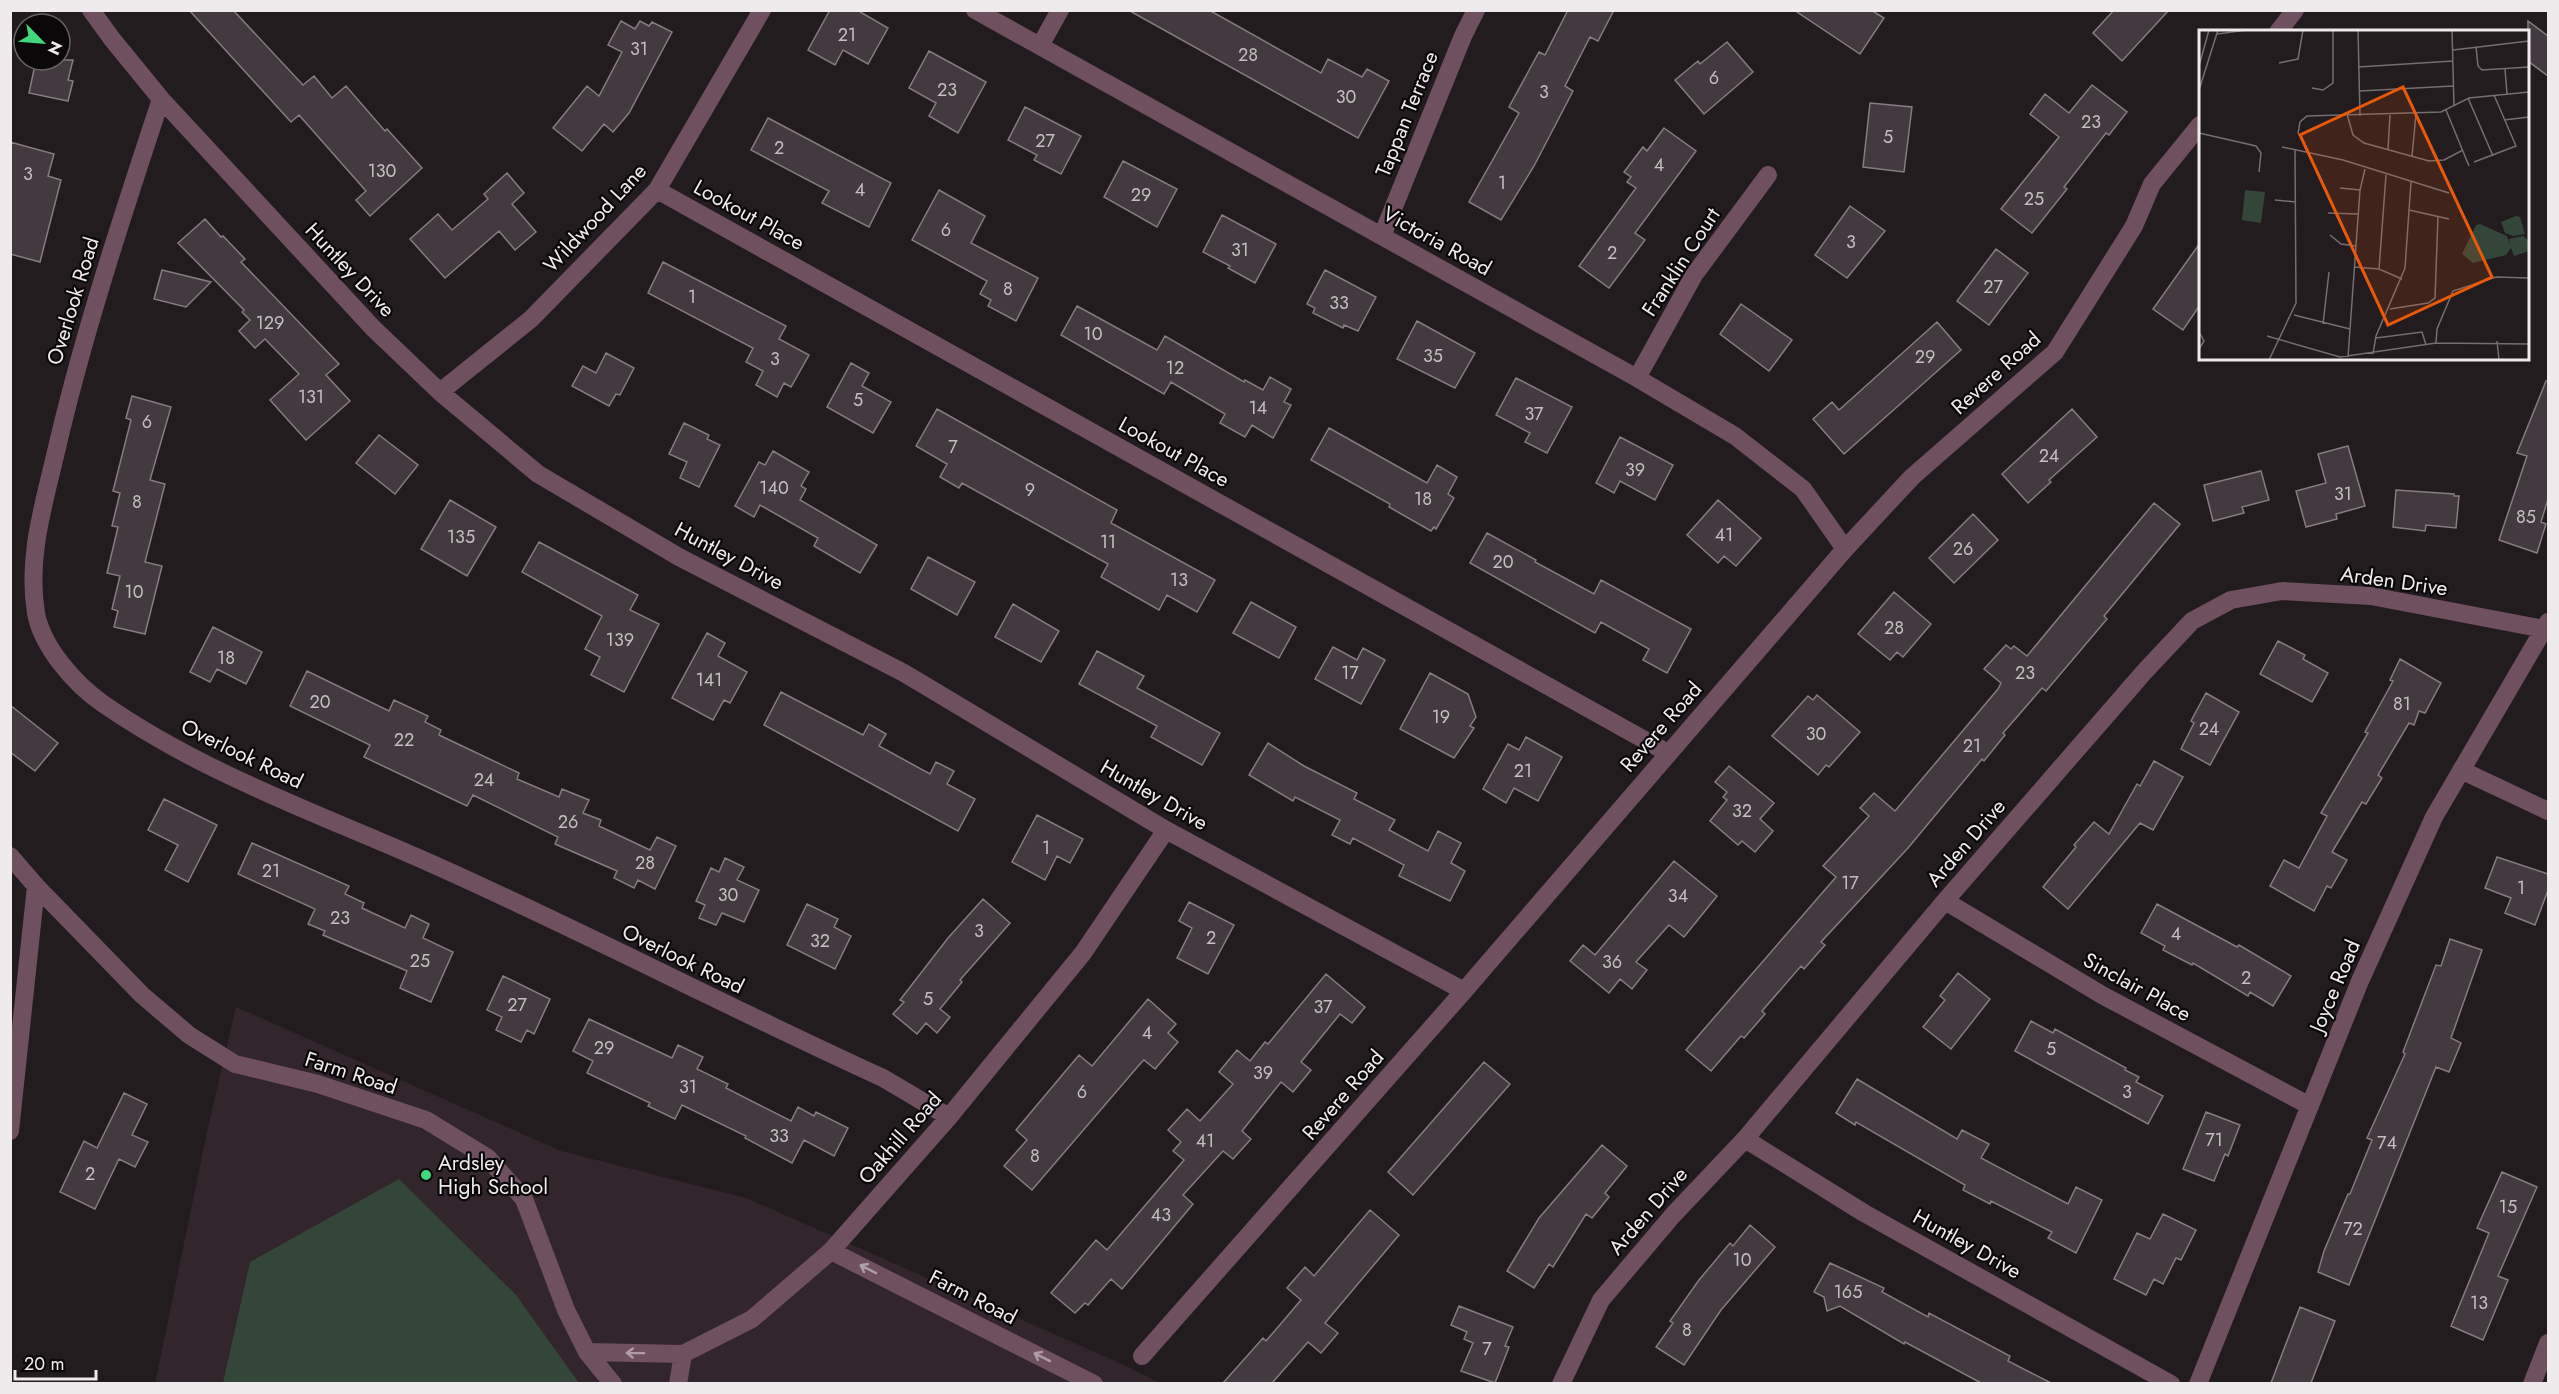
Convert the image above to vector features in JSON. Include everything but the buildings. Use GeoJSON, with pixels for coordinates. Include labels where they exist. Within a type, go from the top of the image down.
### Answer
{"type":"FeatureCollection","features":[{"type":"Feature","properties":{"kind":"street","name":"Huntley Drive"},"geometry":{"type":"LineString","coordinates":[[91,10],[160,99],[373,328],[440,392],[538,474],[679,557],[904,673],[1166,830],[1464,991]]}},
{"type":"Feature","properties":{"kind":"street","name":"Wildwood Lane"},"geometry":{"type":"LineString","coordinates":[[440,392],[531,319],[657,190],[762,10]]}},
{"type":"Feature","properties":{"kind":"street","name":"Victoria Road"},"geometry":{"type":"LineString","coordinates":[[975,10],[1637,378],[1735,436],[1803,489],[1845,549]]}},
{"type":"Feature","properties":{"kind":"street"},"geometry":{"type":"LineString","coordinates":[[1040,46],[1060,10]]}},
{"type":"Feature","properties":{"kind":"street","name":"Tappan Terrace"},"geometry":{"type":"LineString","coordinates":[[1382,236],[1463,36],[1476,10]]}},
{"type":"Feature","properties":{"kind":"street"},"geometry":{"type":"LineString","coordinates":[[2280,30],[2295,10]]}},
{"type":"Feature","properties":{"kind":"street","name":"Overlook Road"},"geometry":{"type":"LineString","coordinates":[[160,99],[102,279],[72,383],[34,548],[36,615],[57,660],[99,701],[173,747],[269,793],[433,864],[884,1078],[949,1117]]}},
{"type":"Feature","properties":{"kind":"street","name":"Revere Road"},"geometry":{"type":"LineString","coordinates":[[1142,1356],[1464,991],[1845,549],[1912,477],[2055,352],[2134,226],[2152,184],[2199,126]]}},
{"type":"Feature","properties":{"kind":"street","name":"Franklin Court"},"geometry":{"type":"LineString","coordinates":[[1637,378],[1694,275],[1768,175]]}},
{"type":"Feature","properties":{"kind":"street","name":"Lookout Place"},"geometry":{"type":"LineString","coordinates":[[657,190],[1668,753]]}},
{"type":"Feature","properties":{"kind":"street","name":"Arden Drive"},"geometry":{"type":"LineString","coordinates":[[1561,1383],[1601,1300],[1673,1215],[1745,1138],[1945,901],[2145,671],[2192,621],[2231,600],[2282,591],[2371,596],[2546,626]]}},
{"type":"Feature","properties":{"kind":"street","name":"Joyce Road"},"geometry":{"type":"LineString","coordinates":[[2198,1383],[2370,959],[2434,817],[2546,626]]}},
{"type":"Feature","properties":{"kind":"street"},"geometry":{"type":"LineString","coordinates":[[2461,770],[2548,811]]}},
{"type":"Feature","properties":{"kind":"street","name":"Oakhill Road"},"geometry":{"type":"LineString","coordinates":[[587,1352],[683,1354],[752,1319],[831,1251],[949,1117],[1083,953],[1166,830]]}},
{"type":"Feature","properties":{"kind":"street","name":"Farm Road"},"geometry":{"type":"LineString","coordinates":[[10,856],[36,886],[142,995],[189,1035],[207,1047],[235,1064],[318,1084],[426,1120],[488,1158],[524,1199],[566,1310],[587,1352],[613,1383]]}},
{"type":"Feature","properties":{"kind":"street"},"geometry":{"type":"LineString","coordinates":[[10,1131],[13,1079],[36,886]]}},
{"type":"Feature","properties":{"kind":"street","name":"Sinclair Place"},"geometry":{"type":"LineString","coordinates":[[1945,901],[2102,995],[2310,1106]]}},
{"type":"Feature","properties":{"kind":"street","name":"Huntley Drive"},"geometry":{"type":"LineString","coordinates":[[1745,1138],[1864,1213],[2171,1383]]}},
{"type":"Feature","properties":{"kind":"street","name":"Farm Road"},"geometry":{"type":"LineString","coordinates":[[831,1251],[1094,1383]]}},
{"type":"Feature","properties":{"kind":"street"},"geometry":{"type":"LineString","coordinates":[[2532,1383],[2548,1343]]}},
{"type":"Feature","properties":{"kind":"street"},"geometry":{"type":"LineString","coordinates":[[678,1383],[683,1354]]}},
{"type":"Feature","properties":{"kind":"shaded area","name":"Ardsley High School"},"geometry":{"type":"Polygon","coordinates":[[[236,1007],[561,1151],[746,1198],[1160,1383],[155,1384],[207,1132],[236,1007]]]}},
{"type":"Feature","properties":{"kind":"green space"},"geometry":{"type":"Polygon","coordinates":[[[399,1179],[516,1295],[579,1383],[223,1383],[250,1262],[399,1179]]]}},
{"type":"Feature","properties":{"kind":"place","name":"Ardsley High School"},"geometry":{"type":"Point","coordinates":[426,1175]}}]}
